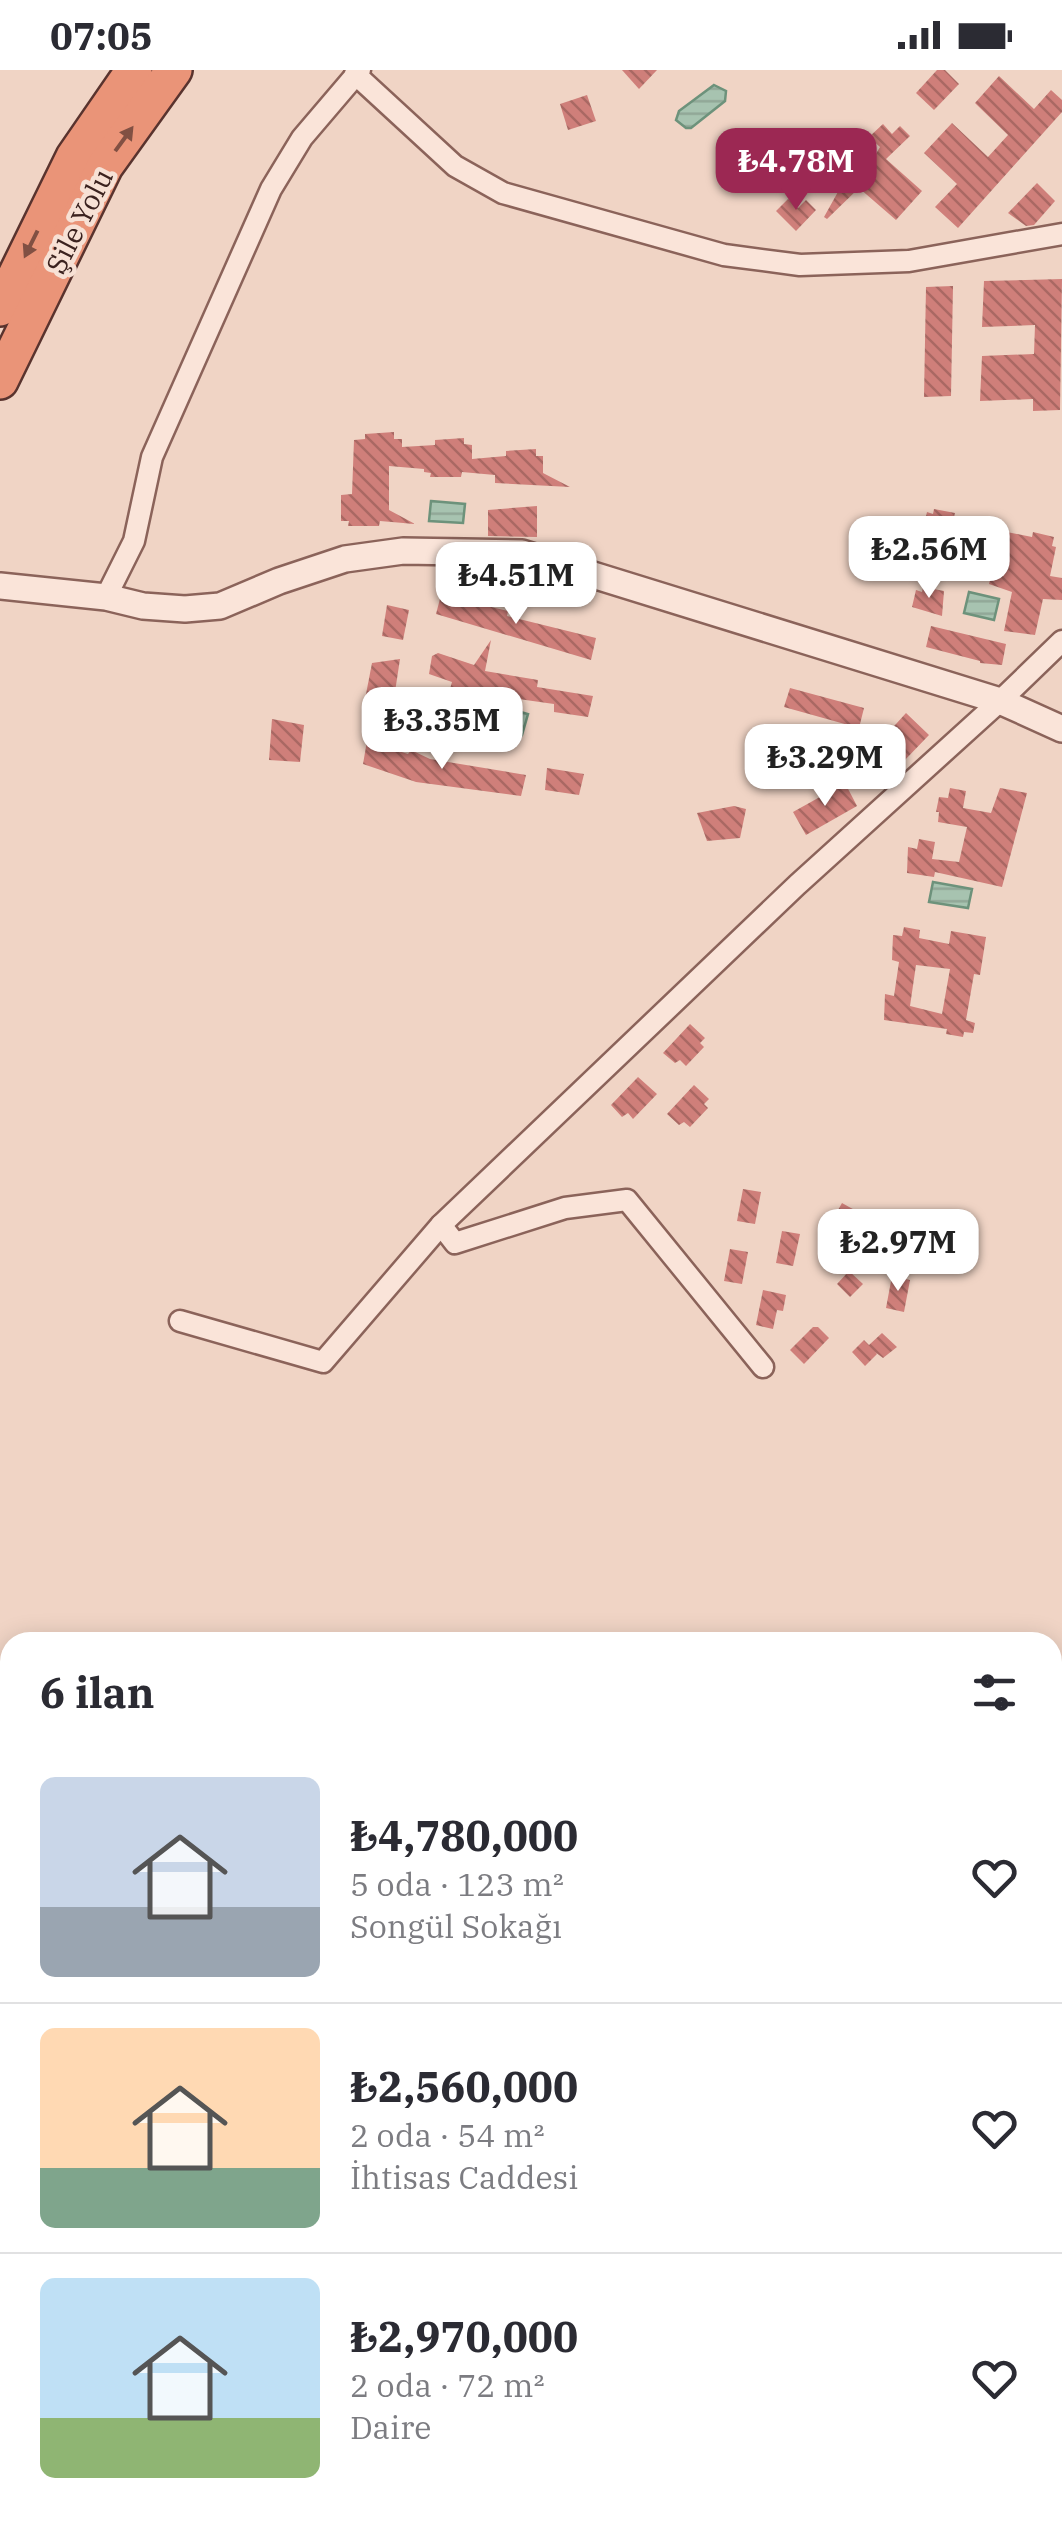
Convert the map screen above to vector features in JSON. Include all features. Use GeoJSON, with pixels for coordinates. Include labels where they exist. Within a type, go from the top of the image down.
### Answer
{"type":"FeatureCollection","features":[{"type":"Feature","properties":{"kind":"highway","name":"Şile Yolu"},"geometry":{"type":"LineString","coordinates":[[0,308],[74,157],[134,70]]}},
{"type":"Feature","properties":{"kind":"highway","name":"Şile Yolu"},"geometry":{"type":"LineString","coordinates":[[0,381],[105,166],[174,70]]}},
{"type":"Feature","properties":{"kind":"street"},"geometry":{"type":"LineString","coordinates":[[106,597],[134,541],[152,457],[264,205],[302,138],[357,72],[455,166],[503,193],[724,256],[800,266],[908,261],[1062,234]]}},
{"type":"Feature","properties":{"kind":"street"},"geometry":{"type":"LineString","coordinates":[[0,586],[185,609],[220,606],[345,559],[403,551],[522,553],[1000,701],[1062,729]]}},
{"type":"Feature","properties":{"kind":"street"},"geometry":{"type":"LineString","coordinates":[[180,1321],[323,1362],[441,1225],[797,885],[1062,641]]}},
{"type":"Feature","properties":{"kind":"street"},"geometry":{"type":"LineString","coordinates":[[441,1225],[455,1243],[565,1208],[627,1200],[763,1367]]}},
{"type":"Feature","properties":{"kind":"shaded area"},"geometry":{"type":"Polygon","coordinates":[[[714,85],[726,91],[725,101],[691,128],[676,120],[679,111],[714,85]]]}},
{"type":"Feature","properties":{"kind":"shaded area"},"geometry":{"type":"Polygon","coordinates":[[[431,501],[465,504],[463,523],[429,521],[431,501]]]}},
{"type":"Feature","properties":{"kind":"shaded area"},"geometry":{"type":"Polygon","coordinates":[[[969,592],[999,599],[994,620],[964,613],[969,592]]]}},
{"type":"Feature","properties":{"kind":"shaded area"},"geometry":{"type":"Polygon","coordinates":[[[478,700],[528,714],[522,735],[473,720],[478,700]]]}},
{"type":"Feature","properties":{"kind":"shaded area"},"geometry":{"type":"Polygon","coordinates":[[[933,882],[972,889],[968,908],[929,902],[933,882]]]}},
{"type":"Feature","properties":{"kind":"building"},"geometry":{"type":"Polygon","coordinates":[[[622,70],[657,70],[639,89],[622,70]]]}},
{"type":"Feature","properties":{"kind":"building"},"geometry":{"type":"Polygon","coordinates":[[[937,70],[945,70],[959,84],[934,110],[916,93],[937,70]]]}},
{"type":"Feature","properties":{"kind":"building"},"geometry":{"type":"Polygon","coordinates":[[[999,76],[1034,109],[1051,90],[1062,100],[1062,112],[958,228],[935,207],[957,184],[924,153],[952,123],[988,157],[1008,135],[975,103],[999,76]]]}},
{"type":"Feature","properties":{"kind":"building"},"geometry":{"type":"Polygon","coordinates":[[[587,95],[596,121],[568,130],[560,104],[587,95]]]}},
{"type":"Feature","properties":{"kind":"building"},"geometry":{"type":"Polygon","coordinates":[[[883,124],[892,134],[900,126],[910,136],[886,159],[922,191],[896,220],[859,188],[827,219],[824,217],[839,190],[828,180],[841,167],[851,177],[859,169],[864,174],[880,147],[869,137],[883,124]]]}},
{"type":"Feature","properties":{"kind":"building"},"geometry":{"type":"Polygon","coordinates":[[[787,141],[805,159],[779,185],[761,167],[787,141]]]}},
{"type":"Feature","properties":{"kind":"building"},"geometry":{"type":"Polygon","coordinates":[[[1037,183],[1055,201],[1034,225],[1026,226],[1008,213],[1037,183]]]}},
{"type":"Feature","properties":{"kind":"building"},"geometry":{"type":"Polygon","coordinates":[[[788,199],[798,208],[806,200],[816,210],[796,231],[776,211],[788,199]]]}},
{"type":"Feature","properties":{"kind":"building"},"geometry":{"type":"Polygon","coordinates":[[[1062,279],[1060,410],[1033,411],[1033,399],[980,401],[982,356],[1034,354],[1035,325],[982,327],[984,281],[1062,279]]]}},
{"type":"Feature","properties":{"kind":"building"},"geometry":{"type":"Polygon","coordinates":[[[953,286],[951,396],[924,397],[926,287],[953,286]]]}},
{"type":"Feature","properties":{"kind":"building"},"geometry":{"type":"Polygon","coordinates":[[[394,432],[394,439],[402,439],[402,447],[464,438],[464,444],[472,445],[472,459],[536,449],[536,456],[543,456],[543,473],[570,487],[495,483],[495,475],[462,472],[461,477],[430,477],[431,473],[424,469],[389,466],[389,510],[415,524],[380,521],[379,526],[348,526],[349,521],[341,521],[341,495],[352,494],[354,440],[365,439],[365,434],[394,432]]]}},
{"type":"Feature","properties":{"kind":"building"},"geometry":{"type":"Polygon","coordinates":[[[537,506],[537,537],[488,536],[488,510],[537,506]]]}},
{"type":"Feature","properties":{"kind":"building"},"geometry":{"type":"Polygon","coordinates":[[[934,509],[955,513],[953,521],[981,526],[982,521],[1003,526],[1002,531],[1054,537],[1052,546],[1056,547],[1050,576],[1062,578],[1062,600],[1043,599],[1035,635],[1004,631],[1012,592],[989,584],[990,580],[939,572],[946,536],[923,529],[927,512],[933,514],[934,509]]]}},
{"type":"Feature","properties":{"kind":"building"},"geometry":{"type":"Polygon","coordinates":[[[923,587],[944,591],[942,616],[912,607],[916,590],[922,592],[923,587]]]}},
{"type":"Feature","properties":{"kind":"building"},"geometry":{"type":"Polygon","coordinates":[[[441,595],[596,638],[591,660],[436,614],[441,595]]]}},
{"type":"Feature","properties":{"kind":"building"},"geometry":{"type":"Polygon","coordinates":[[[387,605],[409,610],[403,640],[382,636],[387,605]]]}},
{"type":"Feature","properties":{"kind":"building"},"geometry":{"type":"Polygon","coordinates":[[[931,626],[1006,644],[1002,665],[980,663],[926,647],[931,626]]]}},
{"type":"Feature","properties":{"kind":"building"},"geometry":{"type":"Polygon","coordinates":[[[491,640],[485,671],[538,680],[537,687],[593,696],[588,717],[554,712],[554,704],[477,693],[467,729],[441,721],[452,682],[429,674],[432,656],[438,653],[474,665],[491,640]]]}},
{"type":"Feature","properties":{"kind":"building"},"geometry":{"type":"Polygon","coordinates":[[[400,659],[391,718],[362,715],[372,663],[400,659]]]}},
{"type":"Feature","properties":{"kind":"building"},"geometry":{"type":"Polygon","coordinates":[[[790,688],[864,708],[859,728],[784,707],[790,688]]]}},
{"type":"Feature","properties":{"kind":"building"},"geometry":{"type":"Polygon","coordinates":[[[906,713],[929,735],[877,789],[854,767],[870,751],[899,755],[903,740],[886,735],[906,713]]]}},
{"type":"Feature","properties":{"kind":"building"},"geometry":{"type":"Polygon","coordinates":[[[272,719],[304,725],[300,762],[269,760],[272,719]]]}},
{"type":"Feature","properties":{"kind":"building"},"geometry":{"type":"Polygon","coordinates":[[[790,739],[817,743],[812,776],[785,772],[790,739]]]}},
{"type":"Feature","properties":{"kind":"building"},"geometry":{"type":"Polygon","coordinates":[[[367,741],[408,754],[411,750],[430,759],[526,775],[521,796],[416,782],[363,764],[367,741]]]}},
{"type":"Feature","properties":{"kind":"building"},"geometry":{"type":"Polygon","coordinates":[[[547,768],[584,774],[579,795],[545,790],[547,768]]]}},
{"type":"Feature","properties":{"kind":"building"},"geometry":{"type":"Polygon","coordinates":[[[845,783],[857,806],[806,835],[793,812],[845,783]]]}},
{"type":"Feature","properties":{"kind":"building"},"geometry":{"type":"Polygon","coordinates":[[[950,788],[966,791],[963,808],[991,813],[1000,788],[1027,793],[1002,887],[935,872],[934,877],[907,873],[908,847],[917,849],[919,839],[935,842],[932,859],[959,862],[967,827],[938,822],[936,812],[939,797],[948,798],[950,788]]]}},
{"type":"Feature","properties":{"kind":"building"},"geometry":{"type":"Polygon","coordinates":[[[734,806],[746,809],[740,838],[707,841],[697,813],[734,806]]]}},
{"type":"Feature","properties":{"kind":"building"},"geometry":{"type":"Polygon","coordinates":[[[904,927],[920,930],[919,938],[949,944],[951,931],[986,937],[980,975],[974,974],[966,1020],[975,1023],[973,1033],[964,1032],[963,1037],[946,1034],[947,1029],[884,1020],[885,994],[894,996],[899,962],[892,960],[893,935],[902,936],[904,927]],[[916,965],[910,1006],[942,1014],[950,969],[916,965]]]}},
{"type":"Feature","properties":{"kind":"building"},"geometry":{"type":"Polygon","coordinates":[[[690,1024],[705,1038],[700,1043],[704,1047],[686,1066],[663,1053],[690,1024]]]}},
{"type":"Feature","properties":{"kind":"building"},"geometry":{"type":"Polygon","coordinates":[[[638,1077],[657,1094],[633,1119],[628,1113],[622,1117],[611,1105],[638,1077]]]}},
{"type":"Feature","properties":{"kind":"building"},"geometry":{"type":"Polygon","coordinates":[[[694,1085],[709,1099],[704,1104],[708,1108],[690,1127],[684,1122],[679,1125],[667,1114],[694,1085]]]}},
{"type":"Feature","properties":{"kind":"building"},"geometry":{"type":"Polygon","coordinates":[[[743,1189],[761,1192],[755,1224],[737,1221],[743,1189]]]}},
{"type":"Feature","properties":{"kind":"building"},"geometry":{"type":"Polygon","coordinates":[[[842,1203],[858,1212],[840,1242],[825,1233],[842,1203]]]}},
{"type":"Feature","properties":{"kind":"building"},"geometry":{"type":"Polygon","coordinates":[[[883,1213],[902,1216],[897,1249],[878,1246],[883,1213]]]}},
{"type":"Feature","properties":{"kind":"building"},"geometry":{"type":"Polygon","coordinates":[[[782,1231],[800,1234],[793,1266],[776,1263],[782,1231]]]}},
{"type":"Feature","properties":{"kind":"building"},"geometry":{"type":"Polygon","coordinates":[[[730,1249],[748,1252],[742,1284],[724,1281],[730,1249]]]}},
{"type":"Feature","properties":{"kind":"building"},"geometry":{"type":"Polygon","coordinates":[[[849,1271],[863,1284],[850,1297],[837,1284],[849,1271]]]}},
{"type":"Feature","properties":{"kind":"building"},"geometry":{"type":"Polygon","coordinates":[[[892,1276],[910,1280],[904,1312],[886,1308],[892,1276]]]}},
{"type":"Feature","properties":{"kind":"building"},"geometry":{"type":"Polygon","coordinates":[[[763,1290],[786,1295],[783,1311],[777,1310],[773,1329],[756,1325],[763,1290]]]}},
{"type":"Feature","properties":{"kind":"building"},"geometry":{"type":"Polygon","coordinates":[[[813,1327],[829,1338],[804,1364],[790,1350],[813,1327]]]}},
{"type":"Feature","properties":{"kind":"building"},"geometry":{"type":"Polygon","coordinates":[[[882,1333],[897,1347],[883,1358],[875,1352],[865,1366],[852,1352],[864,1340],[869,1345],[882,1333]]]}}]}
